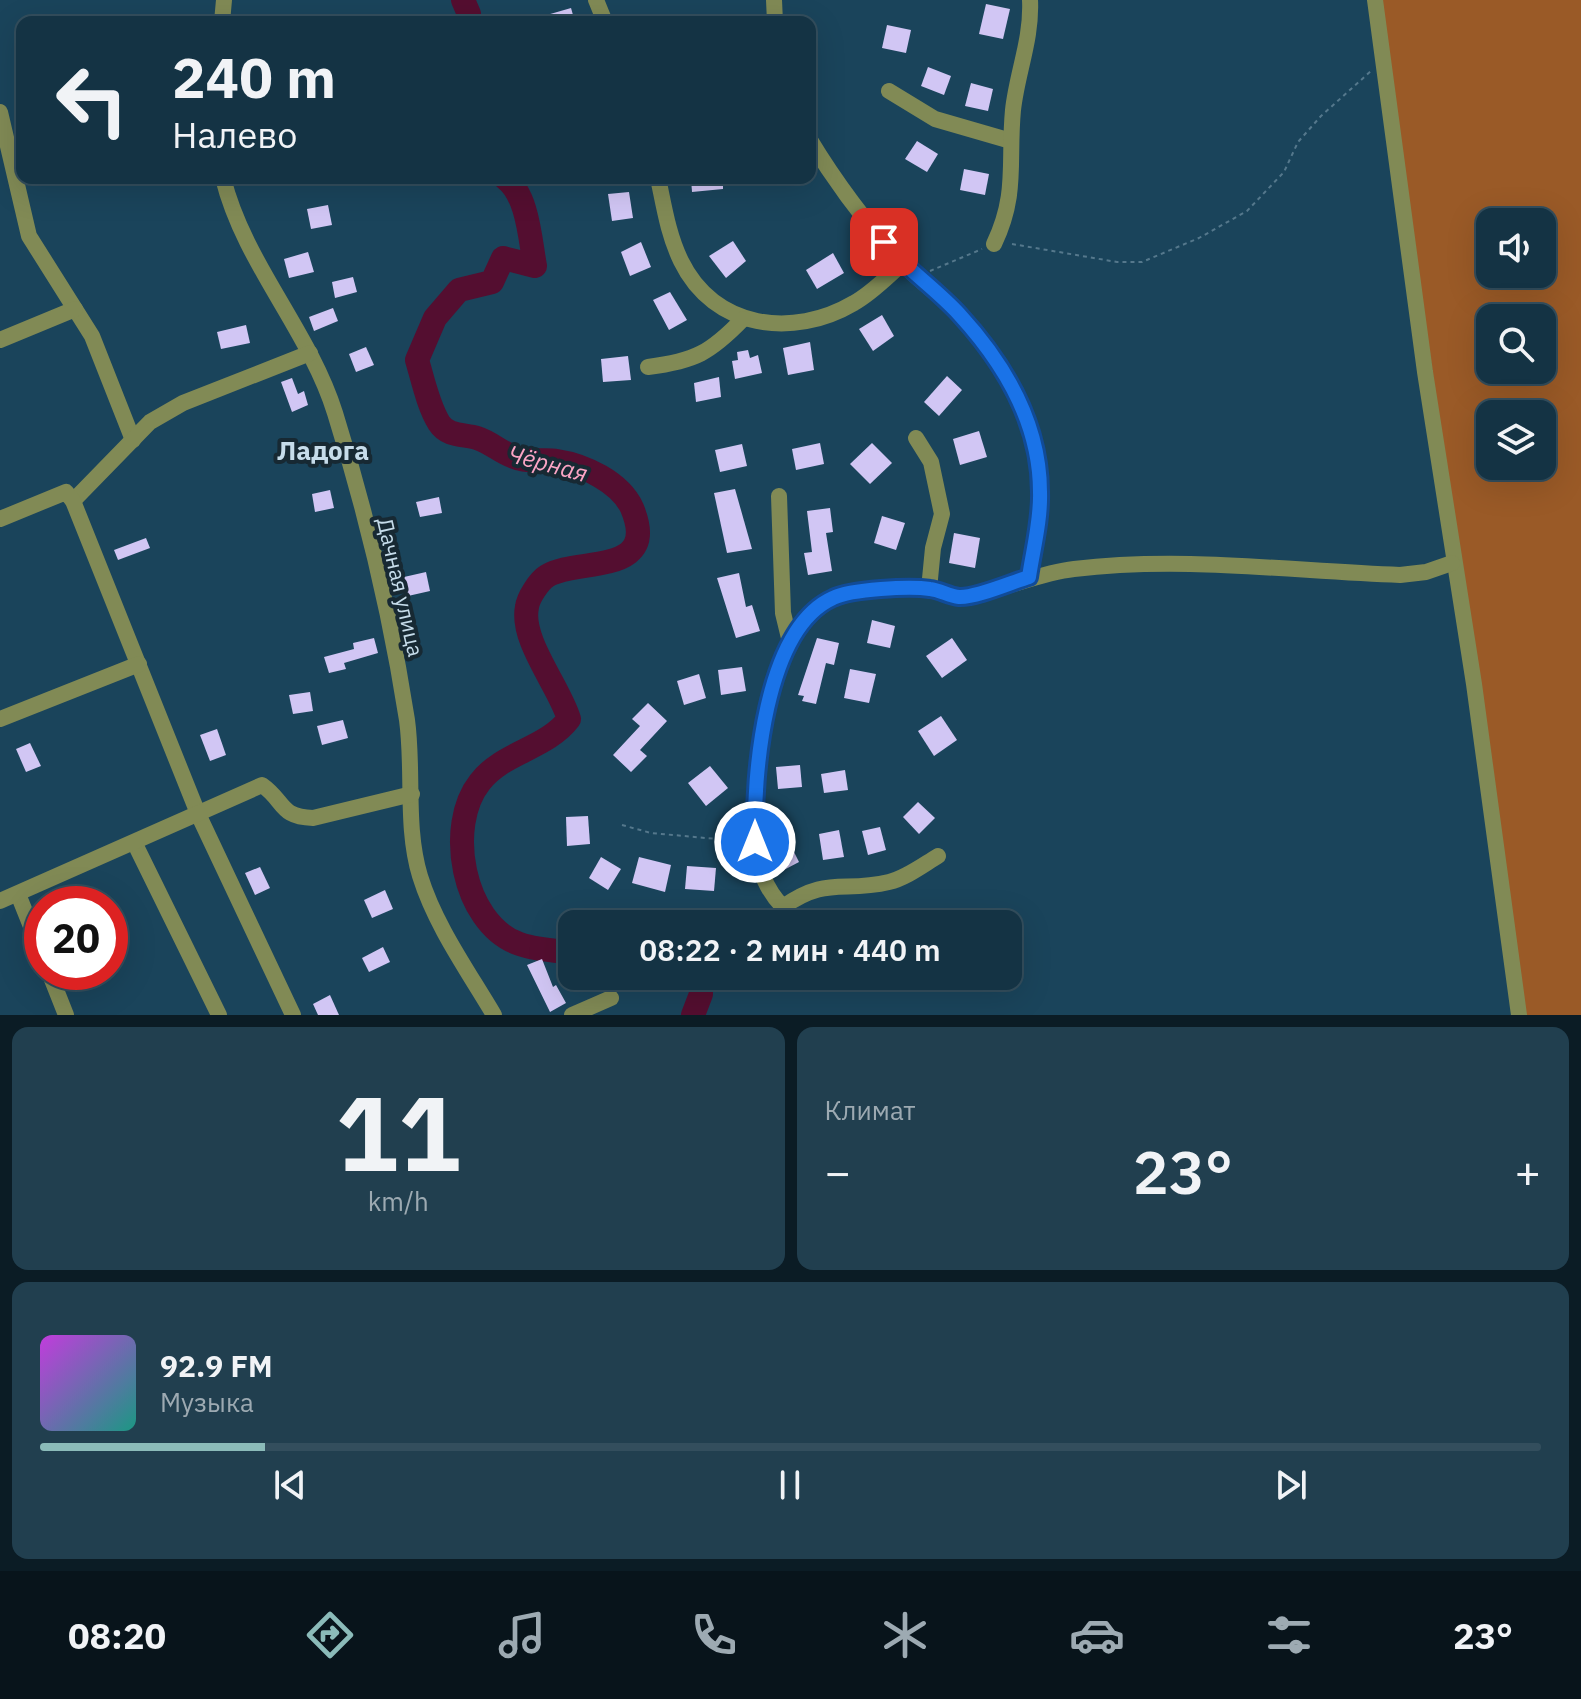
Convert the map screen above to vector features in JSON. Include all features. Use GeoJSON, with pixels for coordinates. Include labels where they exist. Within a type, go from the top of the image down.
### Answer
{"type":"FeatureCollection","features":[{"type":"Feature","properties":{"kind":"street"},"geometry":{"type":"LineString","coordinates":[[994,244],[1013,184],[1013,107],[1029,36],[1030,0]]}},
{"type":"Feature","properties":{"kind":"street"},"geometry":{"type":"LineString","coordinates":[[1375,0],[1452,563],[1474,684],[1519,1015]]}},
{"type":"Feature","properties":{"kind":"street"},"geometry":{"type":"LineString","coordinates":[[889,91],[935,119],[1011,141]]}},
{"type":"Feature","properties":{"kind":"street"},"geometry":{"type":"LineString","coordinates":[[0,112],[4,152],[29,236],[92,336],[133,440]]}},
{"type":"Feature","properties":{"kind":"street"},"geometry":{"type":"LineString","coordinates":[[816,150],[831,175],[902,264],[986,345],[1015,389],[1034,441],[1041,495],[1029,577]]}},
{"type":"Feature","properties":{"kind":"street","name":"Дачная улица"},"geometry":{"type":"LineString","coordinates":[[225,184],[249,242],[310,353],[335,411],[377,574],[406,718],[412,794],[411,833],[420,877],[443,928],[494,1015]]}},
{"type":"Feature","properties":{"kind":"street"},"geometry":{"type":"LineString","coordinates":[[659,184],[667,227],[681,262],[698,288],[719,307],[743,319],[793,325],[837,312],[858,301],[902,264]]}},
{"type":"Feature","properties":{"kind":"street"},"geometry":{"type":"LineString","coordinates":[[0,340],[75,309]]}},
{"type":"Feature","properties":{"kind":"street"},"geometry":{"type":"LineString","coordinates":[[648,367],[699,357],[714,349],[743,319]]}},
{"type":"Feature","properties":{"kind":"street"},"geometry":{"type":"LineString","coordinates":[[73,501],[150,422],[183,403],[310,353]]}},
{"type":"Feature","properties":{"kind":"street"},"geometry":{"type":"LineString","coordinates":[[916,438],[931,462],[942,514],[933,548],[929,589]]}},
{"type":"Feature","properties":{"kind":"street"},"geometry":{"type":"LineString","coordinates":[[0,519],[66,492],[73,501],[199,816],[293,1015]]}},
{"type":"Feature","properties":{"kind":"street"},"geometry":{"type":"LineString","coordinates":[[779,496],[783,613],[790,642]]}},
{"type":"Feature","properties":{"kind":"street"},"geometry":{"type":"LineString","coordinates":[[938,856],[893,881],[860,887],[824,885],[783,907],[762,878],[755,842],[754,808],[762,732],[790,642],[806,619],[833,598],[929,589],[961,597],[1029,577],[1073,569],[1194,561],[1400,575],[1426,572],[1452,563]]}},
{"type":"Feature","properties":{"kind":"street"},"geometry":{"type":"LineString","coordinates":[[0,719],[139,664]]}},
{"type":"Feature","properties":{"kind":"street"},"geometry":{"type":"LineString","coordinates":[[0,901],[199,816],[251,787],[262,785],[287,814],[299,818],[313,818],[412,794]]}},
{"type":"Feature","properties":{"kind":"street"},"geometry":{"type":"LineString","coordinates":[[135,844],[219,1015]]}},
{"type":"Feature","properties":{"kind":"street"},"geometry":{"type":"LineString","coordinates":[[18,894],[24,909]]}},
{"type":"Feature","properties":{"kind":"street"},"geometry":{"type":"LineString","coordinates":[[56,990],[66,1015]]}},
{"type":"Feature","properties":{"kind":"street"},"geometry":{"type":"LineString","coordinates":[[572,1015],[611,998]]}},
{"type":"Feature","properties":{"kind":"path"},"geometry":{"type":"LineString","coordinates":[[924,282],[932,268],[994,244],[1049,248],[1117,262],[1142,262],[1199,238],[1247,211],[1284,172],[1298,142],[1321,116],[1384,60]]}},
{"type":"Feature","properties":{"kind":"path"},"geometry":{"type":"LineString","coordinates":[[622,825],[651,833],[755,842]]}},
{"type":"Feature","properties":{"kind":"shaded area"},"geometry":{"type":"Polygon","coordinates":[[[1379,0],[1581,0],[1581,1015],[1525,1015],[1379,0]]]}},
{"type":"Feature","properties":{"kind":"building"},"geometry":{"type":"Polygon","coordinates":[[[986,4],[1010,9],[1003,39],[979,34],[986,4]]]}},
{"type":"Feature","properties":{"kind":"building"},"geometry":{"type":"Polygon","coordinates":[[[571,8],[573,16],[543,16],[571,8]]]}},
{"type":"Feature","properties":{"kind":"building"},"geometry":{"type":"Polygon","coordinates":[[[887,25],[911,30],[906,53],[882,48],[887,25]]]}},
{"type":"Feature","properties":{"kind":"building"},"geometry":{"type":"Polygon","coordinates":[[[928,67],[951,76],[944,95],[921,86],[928,67]]]}},
{"type":"Feature","properties":{"kind":"building"},"geometry":{"type":"Polygon","coordinates":[[[971,83],[993,89],[988,111],[965,106],[971,83]]]}},
{"type":"Feature","properties":{"kind":"building"},"geometry":{"type":"Polygon","coordinates":[[[917,141],[938,154],[927,172],[905,159],[917,141]]]}},
{"type":"Feature","properties":{"kind":"building"},"geometry":{"type":"Polygon","coordinates":[[[964,169],[989,174],[985,195],[960,190],[964,169]]]}},
{"type":"Feature","properties":{"kind":"building"},"geometry":{"type":"Polygon","coordinates":[[[691,184],[723,184],[723,189],[692,192],[691,184]]]}},
{"type":"Feature","properties":{"kind":"building"},"geometry":{"type":"Polygon","coordinates":[[[629,192],[633,218],[612,221],[608,194],[629,192]]]}},
{"type":"Feature","properties":{"kind":"building"},"geometry":{"type":"Polygon","coordinates":[[[328,205],[332,225],[311,229],[307,209],[328,205]]]}},
{"type":"Feature","properties":{"kind":"building"},"geometry":{"type":"Polygon","coordinates":[[[733,241],[746,261],[726,278],[709,256],[733,241]]]}},
{"type":"Feature","properties":{"kind":"building"},"geometry":{"type":"Polygon","coordinates":[[[641,242],[651,267],[630,276],[621,252],[641,242]]]}},
{"type":"Feature","properties":{"kind":"building"},"geometry":{"type":"Polygon","coordinates":[[[308,252],[314,272],[289,278],[284,259],[308,252]]]}},
{"type":"Feature","properties":{"kind":"building"},"geometry":{"type":"Polygon","coordinates":[[[833,253],[844,273],[817,289],[806,270],[833,253]]]}},
{"type":"Feature","properties":{"kind":"building"},"geometry":{"type":"Polygon","coordinates":[[[353,277],[357,292],[335,298],[332,282],[353,277]]]}},
{"type":"Feature","properties":{"kind":"building"},"geometry":{"type":"Polygon","coordinates":[[[670,292],[687,320],[669,330],[653,300],[670,292]]]}},
{"type":"Feature","properties":{"kind":"building"},"geometry":{"type":"Polygon","coordinates":[[[333,308],[338,321],[314,331],[309,317],[333,308]]]}},
{"type":"Feature","properties":{"kind":"building"},"geometry":{"type":"Polygon","coordinates":[[[882,315],[894,336],[873,351],[859,329],[882,315]]]}},
{"type":"Feature","properties":{"kind":"building"},"geometry":{"type":"Polygon","coordinates":[[[246,325],[250,343],[221,349],[217,332],[246,325]]]}},
{"type":"Feature","properties":{"kind":"building"},"geometry":{"type":"Polygon","coordinates":[[[810,342],[814,370],[788,375],[783,348],[810,342]]]}},
{"type":"Feature","properties":{"kind":"building"},"geometry":{"type":"Polygon","coordinates":[[[366,347],[374,365],[356,372],[349,354],[366,347]]]}},
{"type":"Feature","properties":{"kind":"building"},"geometry":{"type":"Polygon","coordinates":[[[748,350],[750,358],[758,355],[762,373],[735,379],[732,361],[738,360],[737,352],[748,350]]]}},
{"type":"Feature","properties":{"kind":"building"},"geometry":{"type":"Polygon","coordinates":[[[628,356],[631,380],[603,382],[601,359],[628,356]]]}},
{"type":"Feature","properties":{"kind":"building"},"geometry":{"type":"Polygon","coordinates":[[[947,376],[962,390],[939,416],[924,402],[947,376]]]}},
{"type":"Feature","properties":{"kind":"building"},"geometry":{"type":"Polygon","coordinates":[[[719,377],[721,397],[696,402],[694,383],[719,377]]]}},
{"type":"Feature","properties":{"kind":"building"},"geometry":{"type":"Polygon","coordinates":[[[292,378],[298,394],[304,391],[308,405],[292,412],[281,382],[292,378]]]}},
{"type":"Feature","properties":{"kind":"building"},"geometry":{"type":"Polygon","coordinates":[[[979,431],[987,457],[960,465],[953,439],[979,431]]]}},
{"type":"Feature","properties":{"kind":"building"},"geometry":{"type":"Polygon","coordinates":[[[820,443],[824,464],[796,470],[792,449],[820,443]]]}},
{"type":"Feature","properties":{"kind":"building"},"geometry":{"type":"Polygon","coordinates":[[[872,443],[892,463],[870,484],[850,464],[872,443]]]}},
{"type":"Feature","properties":{"kind":"building"},"geometry":{"type":"Polygon","coordinates":[[[742,444],[747,466],[720,472],[715,450],[742,444]]]}},
{"type":"Feature","properties":{"kind":"building"},"geometry":{"type":"Polygon","coordinates":[[[735,489],[752,549],[727,553],[714,493],[735,489]]]}},
{"type":"Feature","properties":{"kind":"building"},"geometry":{"type":"Polygon","coordinates":[[[330,490],[334,508],[315,512],[312,494],[330,490]]]}},
{"type":"Feature","properties":{"kind":"building"},"geometry":{"type":"Polygon","coordinates":[[[439,497],[442,513],[420,517],[416,502],[439,497]]]}},
{"type":"Feature","properties":{"kind":"building"},"geometry":{"type":"Polygon","coordinates":[[[830,508],[833,532],[826,533],[832,571],[808,575],[804,553],[812,552],[807,511],[830,508]]]}},
{"type":"Feature","properties":{"kind":"building"},"geometry":{"type":"Polygon","coordinates":[[[882,516],[905,523],[896,550],[874,543],[882,516]]]}},
{"type":"Feature","properties":{"kind":"building"},"geometry":{"type":"Polygon","coordinates":[[[954,533],[980,538],[975,568],[949,563],[954,533]]]}},
{"type":"Feature","properties":{"kind":"building"},"geometry":{"type":"Polygon","coordinates":[[[146,538],[150,548],[118,560],[114,550],[146,538]]]}},
{"type":"Feature","properties":{"kind":"building"},"geometry":{"type":"Polygon","coordinates":[[[426,572],[430,591],[408,596],[404,577],[426,572]]]}},
{"type":"Feature","properties":{"kind":"building"},"geometry":{"type":"Polygon","coordinates":[[[739,573],[746,607],[752,605],[760,631],[736,638],[717,578],[739,573]]]}},
{"type":"Feature","properties":{"kind":"building"},"geometry":{"type":"Polygon","coordinates":[[[872,620],[895,626],[890,648],[867,643],[872,620]]]}},
{"type":"Feature","properties":{"kind":"building"},"geometry":{"type":"Polygon","coordinates":[[[374,638],[378,653],[344,663],[346,669],[329,673],[324,657],[354,649],[353,643],[374,638]]]}},
{"type":"Feature","properties":{"kind":"building"},"geometry":{"type":"Polygon","coordinates":[[[817,638],[839,643],[834,665],[826,663],[816,704],[802,701],[804,696],[798,695],[817,638]]]}},
{"type":"Feature","properties":{"kind":"building"},"geometry":{"type":"Polygon","coordinates":[[[952,638],[967,660],[942,678],[926,656],[952,638]]]}},
{"type":"Feature","properties":{"kind":"building"},"geometry":{"type":"Polygon","coordinates":[[[742,667],[746,691],[721,695],[718,670],[742,667]]]}},
{"type":"Feature","properties":{"kind":"building"},"geometry":{"type":"Polygon","coordinates":[[[850,669],[876,674],[869,703],[844,698],[850,669]]]}},
{"type":"Feature","properties":{"kind":"building"},"geometry":{"type":"Polygon","coordinates":[[[699,674],[706,698],[684,705],[677,681],[699,674]]]}},
{"type":"Feature","properties":{"kind":"building"},"geometry":{"type":"Polygon","coordinates":[[[310,692],[313,711],[293,714],[289,695],[310,692]]]}},
{"type":"Feature","properties":{"kind":"building"},"geometry":{"type":"Polygon","coordinates":[[[648,703],[667,721],[640,750],[647,756],[631,772],[613,755],[640,726],[632,719],[648,703]]]}},
{"type":"Feature","properties":{"kind":"building"},"geometry":{"type":"Polygon","coordinates":[[[941,716],[957,740],[934,756],[918,731],[941,716]]]}},
{"type":"Feature","properties":{"kind":"building"},"geometry":{"type":"Polygon","coordinates":[[[343,720],[348,738],[322,745],[317,726],[343,720]]]}},
{"type":"Feature","properties":{"kind":"building"},"geometry":{"type":"Polygon","coordinates":[[[217,729],[226,755],[210,761],[200,735],[217,729]]]}},
{"type":"Feature","properties":{"kind":"building"},"geometry":{"type":"Polygon","coordinates":[[[30,743],[41,766],[26,772],[16,749],[30,743]]]}},
{"type":"Feature","properties":{"kind":"building"},"geometry":{"type":"Polygon","coordinates":[[[800,765],[802,787],[778,789],[776,767],[800,765]]]}},
{"type":"Feature","properties":{"kind":"building"},"geometry":{"type":"Polygon","coordinates":[[[710,766],[728,788],[706,806],[688,783],[710,766]]]}},
{"type":"Feature","properties":{"kind":"building"},"geometry":{"type":"Polygon","coordinates":[[[845,770],[848,790],[824,793],[821,774],[845,770]]]}},
{"type":"Feature","properties":{"kind":"building"},"geometry":{"type":"Polygon","coordinates":[[[918,802],[935,818],[919,834],[903,817],[918,802]]]}},
{"type":"Feature","properties":{"kind":"building"},"geometry":{"type":"Polygon","coordinates":[[[588,816],[590,844],[567,846],[566,817],[588,816]]]}},
{"type":"Feature","properties":{"kind":"building"},"geometry":{"type":"Polygon","coordinates":[[[880,827],[886,850],[868,855],[862,831],[880,827]]]}},
{"type":"Feature","properties":{"kind":"building"},"geometry":{"type":"Polygon","coordinates":[[[839,830],[844,857],[823,860],[819,834],[839,830]]]}},
{"type":"Feature","properties":{"kind":"building"},"geometry":{"type":"Polygon","coordinates":[[[788,840],[799,862],[780,872],[769,850],[788,840]]]}},
{"type":"Feature","properties":{"kind":"building"},"geometry":{"type":"Polygon","coordinates":[[[601,857],[621,869],[608,890],[589,878],[601,857]]]}},
{"type":"Feature","properties":{"kind":"building"},"geometry":{"type":"Polygon","coordinates":[[[639,857],[671,865],[665,892],[632,883],[639,857]]]}},
{"type":"Feature","properties":{"kind":"building"},"geometry":{"type":"Polygon","coordinates":[[[687,866],[716,868],[714,891],[685,889],[687,866]]]}},
{"type":"Feature","properties":{"kind":"building"},"geometry":{"type":"Polygon","coordinates":[[[260,867],[270,888],[255,895],[245,873],[260,867]]]}},
{"type":"Feature","properties":{"kind":"building"},"geometry":{"type":"Polygon","coordinates":[[[385,890],[393,909],[372,918],[364,900],[385,890]]]}},
{"type":"Feature","properties":{"kind":"building"},"geometry":{"type":"Polygon","coordinates":[[[383,947],[390,962],[369,972],[362,958],[383,947]]]}},
{"type":"Feature","properties":{"kind":"building"},"geometry":{"type":"Polygon","coordinates":[[[542,959],[553,987],[556,985],[566,1003],[550,1012],[527,965],[542,959]]]}},
{"type":"Feature","properties":{"kind":"building"},"geometry":{"type":"Polygon","coordinates":[[[330,995],[339,1015],[318,1015],[313,1004],[330,995]]]}},
{"type":"Feature","properties":{"kind":"waterway","name":"Чёрная"},"geometry":{"type":"LineString","coordinates":[[463,0],[468,16]]}},
{"type":"Feature","properties":{"kind":"waterway","name":"Чёрная"},"geometry":{"type":"LineString","coordinates":[[511,184],[523,206],[535,266],[503,258],[492,282],[459,290],[435,318],[417,360],[426,392],[439,423],[452,433],[483,440],[515,457],[567,463],[600,476],[626,499],[638,530],[635,545],[626,555],[612,561],[560,570],[547,576],[532,595],[527,607],[529,634],[569,719],[549,737],[489,772],[469,801],[463,823],[465,871],[472,894],[484,915],[498,932],[517,943],[558,951]]}},
{"type":"Feature","properties":{"kind":"waterway","name":"Чёрная"},"geometry":{"type":"LineString","coordinates":[[693,1015],[701,990]]}},
{"type":"Feature","properties":{"kind":"district","name":"Ладога"},"geometry":{"type":"Point","coordinates":[323,450]}},
{"type":"Feature","properties":{"kind":"route"},"geometry":{"type":"LineString","coordinates":[[755,842],[754,808],[762,732],[790,642],[806,619],[833,598],[850,594],[929,589],[961,597],[1029,577],[1041,495],[1039,467],[1034,441],[1015,389],[986,345],[957,311],[902,264],[884,242]]}}]}
